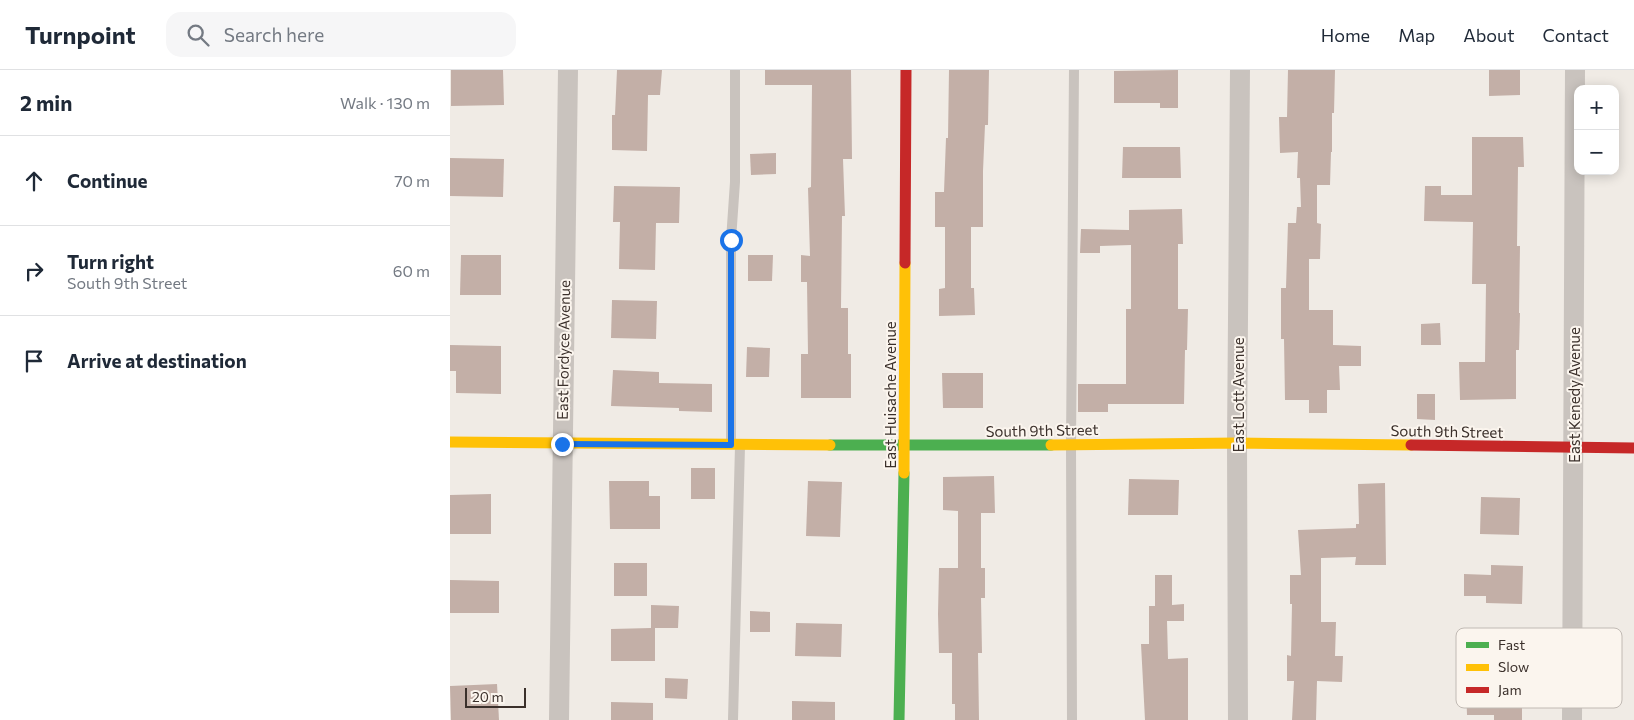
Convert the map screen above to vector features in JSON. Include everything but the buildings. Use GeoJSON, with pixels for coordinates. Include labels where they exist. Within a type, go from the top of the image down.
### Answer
{"type":"FeatureCollection","features":[{"type":"Feature","properties":{"kind":"street","name":"East Fordyce Avenue"},"geometry":{"type":"LineString","coordinates":[[559,720],[568,70]]}},
{"type":"Feature","properties":{"kind":"street","name":"East Huisache Avenue"},"geometry":{"type":"LineString","coordinates":[[899,720],[905,446],[906,70]]}},
{"type":"Feature","properties":{"kind":"street","name":"East Lott Avenue"},"geometry":{"type":"LineString","coordinates":[[1238,720],[1237,443],[1240,70]]}},
{"type":"Feature","properties":{"kind":"street","name":"East Kenedy Avenue"},"geometry":{"type":"LineString","coordinates":[[1573,628],[1575,70]]}},
{"type":"Feature","properties":{"kind":"street","name":"South 9th Street"},"geometry":{"type":"LineString","coordinates":[[450,442],[905,446],[1237,443],[1634,448]]}},
{"type":"Feature","properties":{"kind":"lane"},"geometry":{"type":"LineString","coordinates":[[733,720],[736,445],[731,240],[735,182],[735,70]]}},
{"type":"Feature","properties":{"kind":"lane"},"geometry":{"type":"LineString","coordinates":[[1072,720],[1071,444],[1074,70]]}},
{"type":"Feature","properties":{"kind":"traffic: fast"},"geometry":{"type":"LineString","coordinates":[[830,445],[1051,445]]}},
{"type":"Feature","properties":{"kind":"traffic: fast"},"geometry":{"type":"LineString","coordinates":[[899,720],[904,473]]}},
{"type":"Feature","properties":{"kind":"traffic: slow"},"geometry":{"type":"LineString","coordinates":[[904,473],[905,263]]}},
{"type":"Feature","properties":{"kind":"traffic: slow"},"geometry":{"type":"LineString","coordinates":[[450,442],[830,445]]}},
{"type":"Feature","properties":{"kind":"traffic: slow"},"geometry":{"type":"LineString","coordinates":[[1051,445],[1237,443],[1411,445]]}},
{"type":"Feature","properties":{"kind":"traffic: jam"},"geometry":{"type":"LineString","coordinates":[[905,263],[906,70]]}},
{"type":"Feature","properties":{"kind":"traffic: jam"},"geometry":{"type":"LineString","coordinates":[[1411,445],[1634,448]]}},
{"type":"Feature","properties":{"kind":"route"},"geometry":{"type":"LineString","coordinates":[[562,444],[731,445],[731,240]]}}]}
